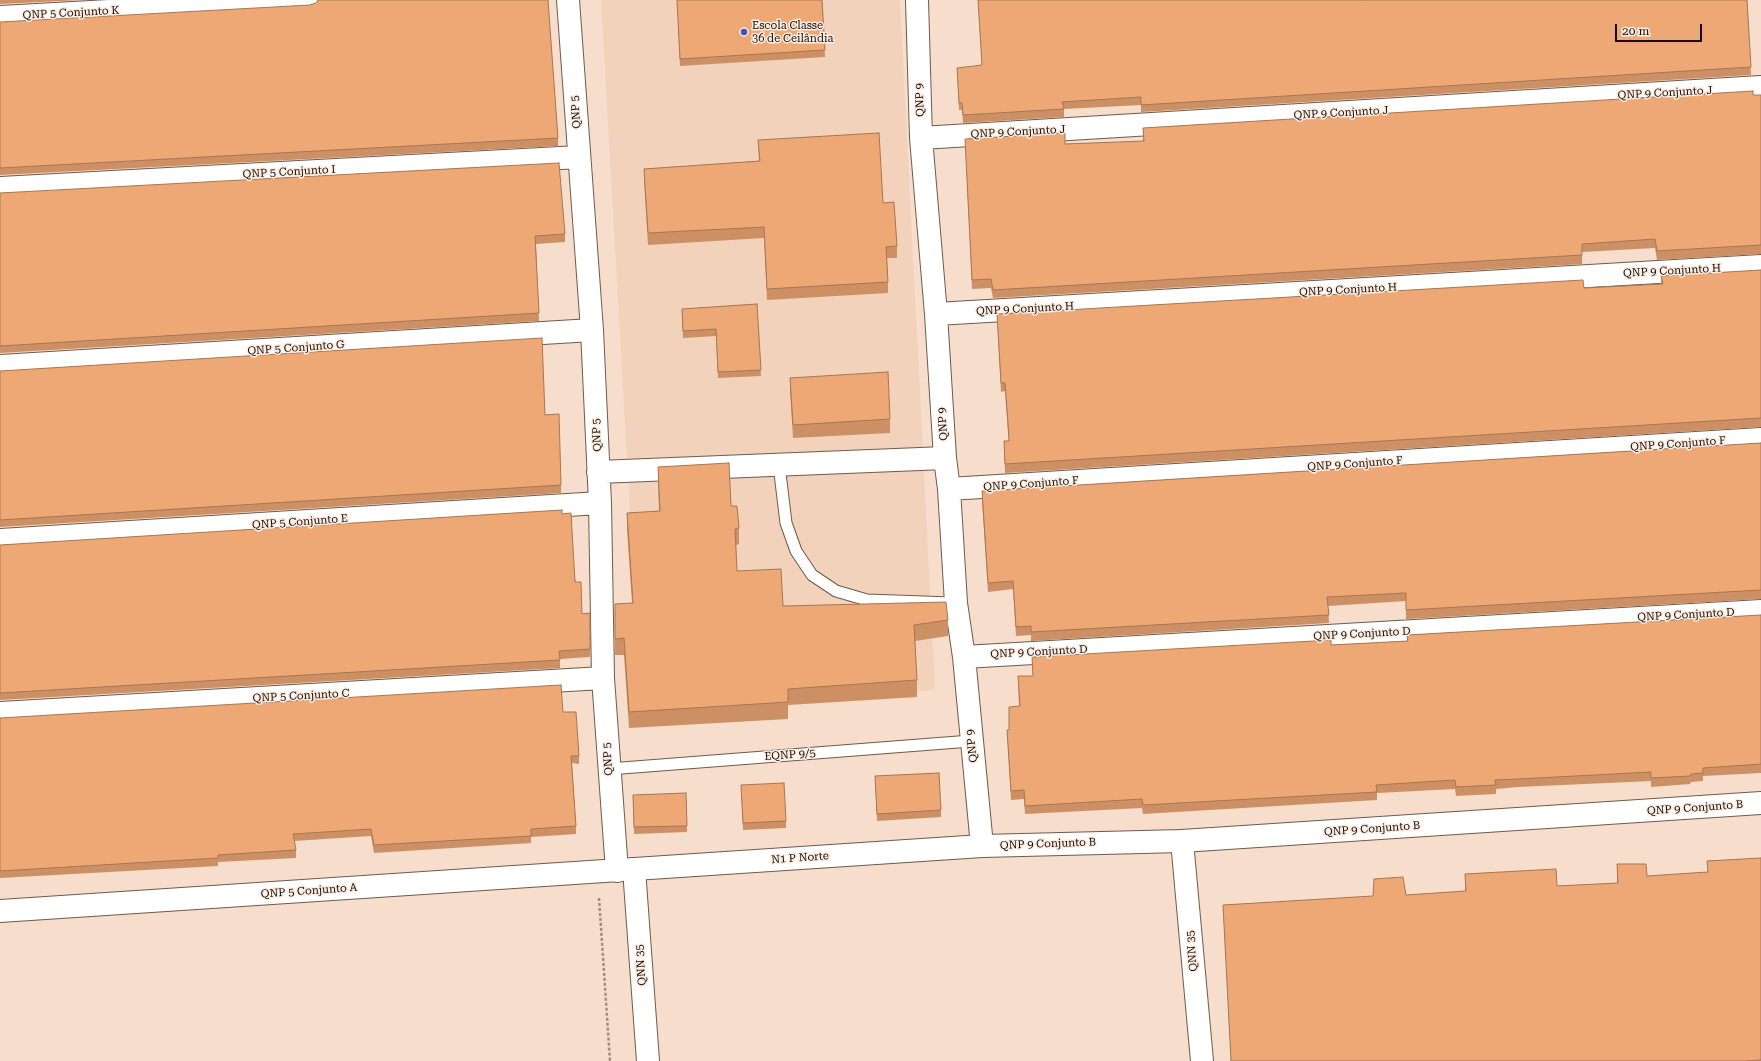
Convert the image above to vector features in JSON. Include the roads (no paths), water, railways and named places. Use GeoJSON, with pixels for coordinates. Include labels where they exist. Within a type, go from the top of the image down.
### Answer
{"type":"FeatureCollection","features":[{"type":"Feature","properties":{"kind":"street","name":"QNP 5 Conjunto K"},"geometry":{"type":"LineString","coordinates":[[0,17],[309,0]]}},
{"type":"Feature","properties":{"kind":"street","name":"QNP 5"},"geometry":{"type":"LineString","coordinates":[[568,0],[592,330],[600,503],[603,678],[609,769],[626,870]]}},
{"type":"Feature","properties":{"kind":"street","name":"QNP 9"},"geometry":{"type":"LineString","coordinates":[[917,0],[921,138],[936,314],[956,603],[964,657],[982,846]]}},
{"type":"Feature","properties":{"kind":"street","name":"QNP 9 Conjunto J"},"geometry":{"type":"LineString","coordinates":[[921,138],[1761,87]]}},
{"type":"Feature","properties":{"kind":"street","name":"QNP 5 Conjunto I"},"geometry":{"type":"LineString","coordinates":[[0,188],[579,157]]}},
{"type":"Feature","properties":{"kind":"street","name":"QNP 9 Conjunto H"},"geometry":{"type":"LineString","coordinates":[[936,314],[1761,266]]}},
{"type":"Feature","properties":{"kind":"street","name":"QNP 5 Conjunto G"},"geometry":{"type":"LineString","coordinates":[[0,366],[592,330]]}},
{"type":"Feature","properties":{"kind":"street","name":"QNP 9 Conjunto F"},"geometry":{"type":"LineString","coordinates":[[948,489],[1761,439]]}},
{"type":"Feature","properties":{"kind":"street"},"geometry":{"type":"LineString","coordinates":[[598,472],[945,458]]}},
{"type":"Feature","properties":{"kind":"street","name":"QNP 5 Conjunto E"},"geometry":{"type":"LineString","coordinates":[[0,540],[600,503]]}},
{"type":"Feature","properties":{"kind":"street","name":"QNP 9 Conjunto D"},"geometry":{"type":"LineString","coordinates":[[964,657],[1761,611]]}},
{"type":"Feature","properties":{"kind":"street","name":"QNP 5 Conjunto C"},"geometry":{"type":"LineString","coordinates":[[0,714],[603,678]]}},
{"type":"Feature","properties":{"kind":"street","name":"QNP 9 Conjunto B"},"geometry":{"type":"LineString","coordinates":[[982,846],[1182,840],[1761,803]]}},
{"type":"Feature","properties":{"kind":"street","name":"QNN 35"},"geometry":{"type":"LineString","coordinates":[[1182,840],[1202,1061]]}},
{"type":"Feature","properties":{"kind":"street","name":"N1 P Norte"},"geometry":{"type":"LineString","coordinates":[[626,870],[982,846]]}},
{"type":"Feature","properties":{"kind":"street","name":"QNP 5 Conjunto A"},"geometry":{"type":"LineString","coordinates":[[0,911],[626,870]]}},
{"type":"Feature","properties":{"kind":"street","name":"QNN 35"},"geometry":{"type":"LineString","coordinates":[[626,870],[648,1061]]}},
{"type":"Feature","properties":{"kind":"lane"},"geometry":{"type":"LineString","coordinates":[[779,465],[786,522],[796,551],[812,575],[836,591],[868,600],[956,603]]}},
{"type":"Feature","properties":{"kind":"lane","name":"EQNP 9/5"},"geometry":{"type":"LineString","coordinates":[[609,769],[971,741]]}},
{"type":"Feature","properties":{"kind":"place","name":"Escola Classe 36 de Ceilândia"},"geometry":{"type":"Point","coordinates":[744,32]}}]}
